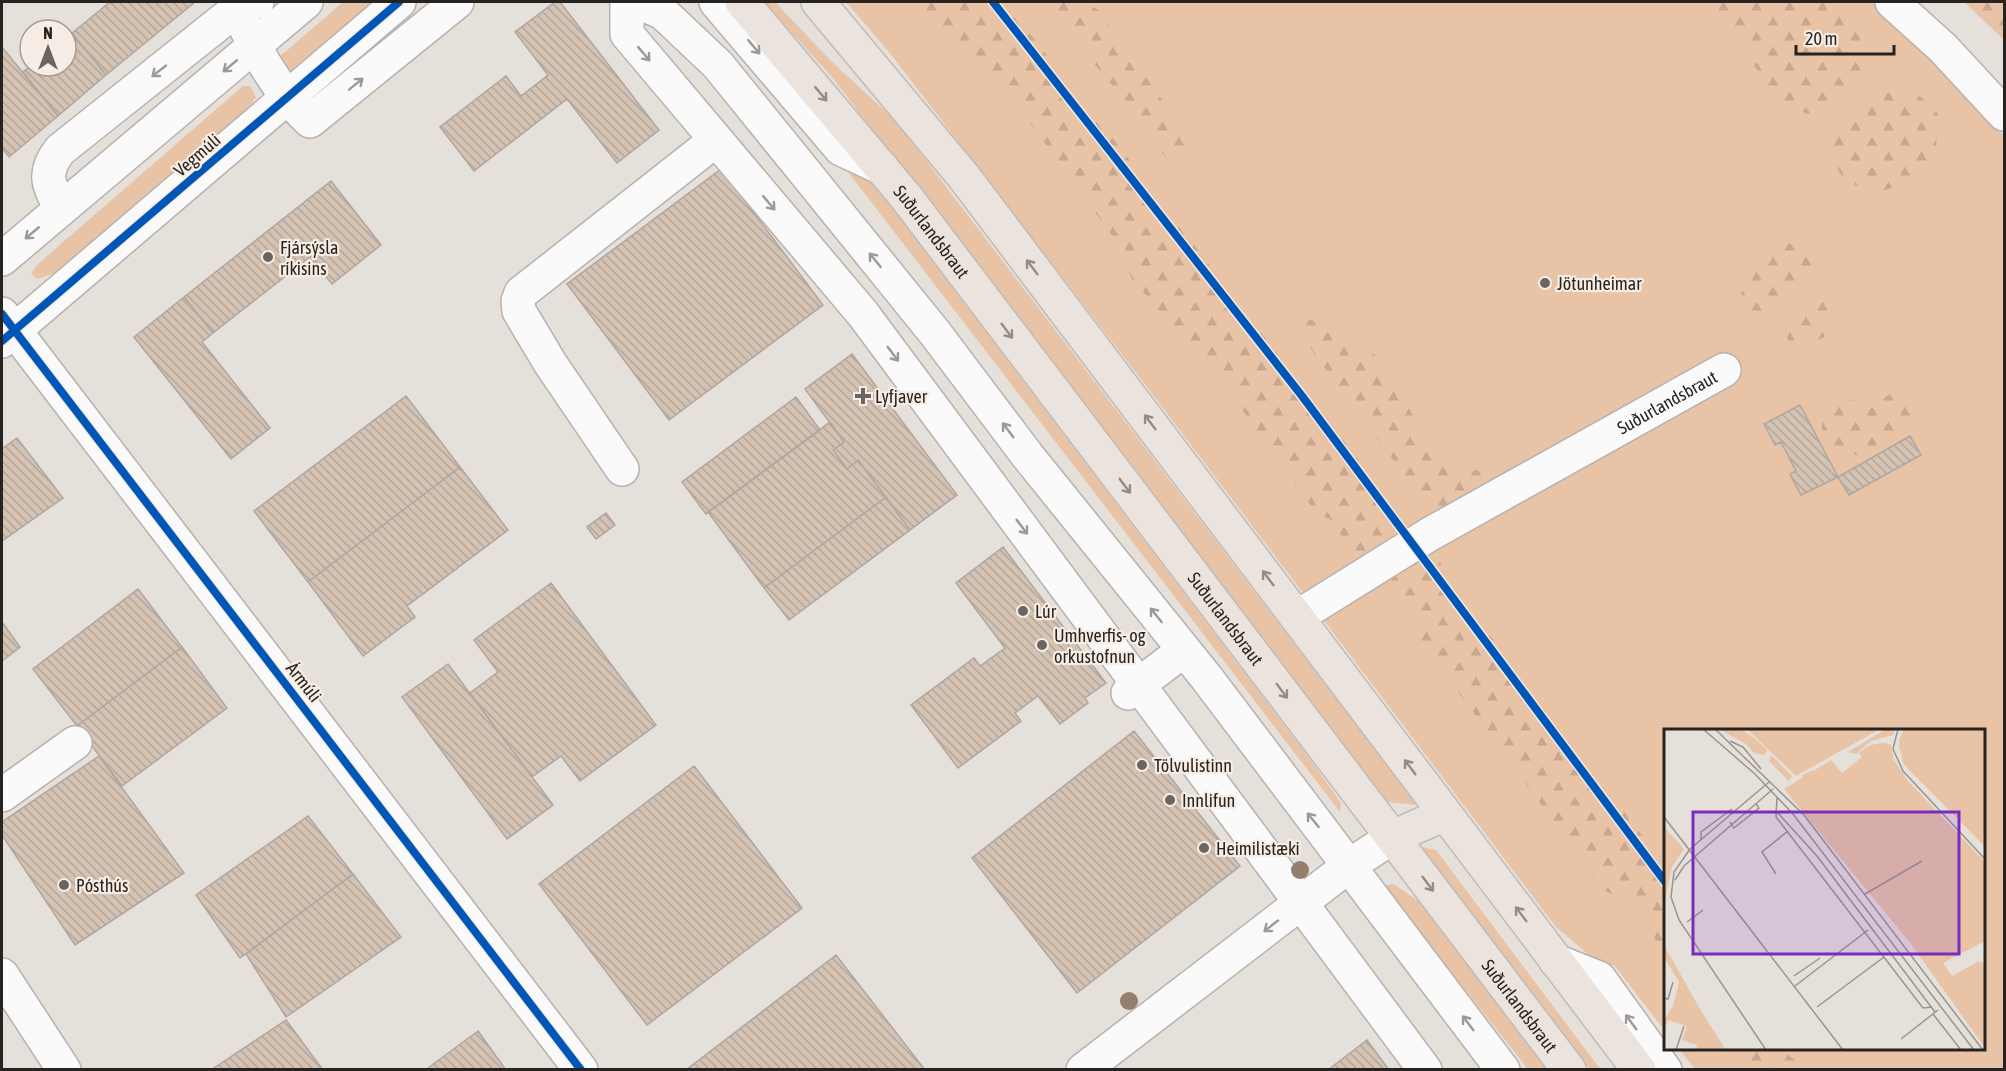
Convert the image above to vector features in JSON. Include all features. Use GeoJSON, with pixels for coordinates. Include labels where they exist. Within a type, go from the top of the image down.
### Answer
{"type":"FeatureCollection","features":[{"type":"Feature","properties":{"kind":"main road","name":"Suðurlandsbraut"},"geometry":{"type":"LineString","coordinates":[[742,2],[882,168],[1569,1070]]}},
{"type":"Feature","properties":{"kind":"main road"},"geometry":{"type":"LineString","coordinates":[[818,2],[964,177],[1639,1070]]}},
{"type":"Feature","properties":{"kind":"main road"},"geometry":{"type":"LineString","coordinates":[[1393,837],[1445,814]]}},
{"type":"Feature","properties":{"kind":"street"},"geometry":{"type":"LineString","coordinates":[[2,259],[55,197],[254,46],[306,2]]}},
{"type":"Feature","properties":{"kind":"street","name":"Vegmúli"},"geometry":{"type":"LineString","coordinates":[[6,329],[286,99],[399,2]]}},
{"type":"Feature","properties":{"kind":"street"},"geometry":{"type":"LineString","coordinates":[[55,197],[48,173],[51,161],[60,150],[247,5],[254,46],[286,99],[310,122],[457,2]]}},
{"type":"Feature","properties":{"kind":"street"},"geometry":{"type":"LineString","coordinates":[[627,2],[627,34],[863,314],[1000,498],[1134,690],[1301,903],[1425,1070]]}},
{"type":"Feature","properties":{"kind":"street"},"geometry":{"type":"LineString","coordinates":[[638,2],[663,13],[718,65],[935,333],[1038,469],[1184,650],[1350,865],[1501,1068]]}},
{"type":"Feature","properties":{"kind":"street","name":"Suðurlandsbraut"},"geometry":{"type":"LineString","coordinates":[[716,2],[841,148],[882,168]]}},
{"type":"Feature","properties":{"kind":"street"},"geometry":{"type":"LineString","coordinates":[[1892,2],[1943,48],[2004,114]]}},
{"type":"Feature","properties":{"kind":"street"},"geometry":{"type":"LineString","coordinates":[[622,469],[550,363],[519,311],[518,301],[521,293],[717,140]]}},
{"type":"Feature","properties":{"kind":"street"},"geometry":{"type":"LineString","coordinates":[[863,314],[896,287]]}},
{"type":"Feature","properties":{"kind":"street","name":"Ármúli"},"geometry":{"type":"LineString","coordinates":[[6,329],[581,1070]]}},
{"type":"Feature","properties":{"kind":"street","name":"Suðurlandsbraut"},"geometry":{"type":"LineString","coordinates":[[1297,617],[1430,534],[1724,370]]}},
{"type":"Feature","properties":{"kind":"street"},"geometry":{"type":"LineString","coordinates":[[1000,498],[1038,469]]}},
{"type":"Feature","properties":{"kind":"street"},"geometry":{"type":"LineString","coordinates":[[1134,690],[1184,650]]}},
{"type":"Feature","properties":{"kind":"street"},"geometry":{"type":"LineString","coordinates":[[2,795],[75,743]]}},
{"type":"Feature","properties":{"kind":"street"},"geometry":{"type":"LineString","coordinates":[[1083,1070],[1350,865],[1393,837]]}},
{"type":"Feature","properties":{"kind":"street"},"geometry":{"type":"LineString","coordinates":[[1556,961],[1599,978],[1665,1070]]}},
{"type":"Feature","properties":{"kind":"street"},"geometry":{"type":"LineString","coordinates":[[2,975],[64,1070]]}},
{"type":"Feature","properties":{"kind":"green space"},"geometry":{"type":"Polygon","coordinates":[[[343,2],[372,2],[292,72],[282,74],[277,59],[343,2]]]}},
{"type":"Feature","properties":{"kind":"green space"},"geometry":{"type":"Polygon","coordinates":[[[764,2],[775,2],[830,60],[896,121],[1417,805],[1387,802],[832,77],[764,2]]]}},
{"type":"Feature","properties":{"kind":"green space"},"geometry":{"type":"Polygon","coordinates":[[[846,2],[1872,2],[1968,96],[2004,136],[2004,1069],[1695,1069],[1680,1050],[1985,1050],[1985,729],[1664,729],[1664,1030],[1614,965],[1602,966],[1556,927],[1157,400],[889,52],[846,2]]]}},
{"type":"Feature","properties":{"kind":"green space"},"geometry":{"type":"Polygon","coordinates":[[[917,2],[1004,2],[1089,107],[1398,512],[1403,542],[1378,558],[1355,555],[1330,519],[1317,514],[1228,390],[1132,279],[1116,241],[1010,95],[992,87],[917,2]]]}},
{"type":"Feature","properties":{"kind":"green space"},"geometry":{"type":"Polygon","coordinates":[[[1040,2],[1084,2],[1099,10],[1186,134],[1188,160],[1172,166],[1105,76],[1040,2]]]}},
{"type":"Feature","properties":{"kind":"green space"},"geometry":{"type":"Polygon","coordinates":[[[1710,2],[1840,2],[1855,13],[1871,43],[1861,71],[1850,89],[1835,101],[1808,114],[1780,103],[1710,2]]]}},
{"type":"Feature","properties":{"kind":"green space"},"geometry":{"type":"Polygon","coordinates":[[[1964,2],[2004,2],[2004,40],[1964,2]]]}},
{"type":"Feature","properties":{"kind":"green space"},"geometry":{"type":"Polygon","coordinates":[[[243,86],[250,86],[256,97],[249,107],[53,274],[37,279],[31,273],[39,263],[243,86]]]}},
{"type":"Feature","properties":{"kind":"green space"},"geometry":{"type":"Polygon","coordinates":[[[1885,92],[1917,93],[1938,114],[1936,149],[1916,179],[1877,193],[1845,181],[1823,146],[1828,124],[1885,92]]]}},
{"type":"Feature","properties":{"kind":"green space"},"geometry":{"type":"Polygon","coordinates":[[[832,151],[865,176],[886,200],[1312,762],[1341,803],[1340,812],[832,151]]]}},
{"type":"Feature","properties":{"kind":"green space"},"geometry":{"type":"Polygon","coordinates":[[[1775,241],[1803,246],[1818,258],[1817,276],[1794,300],[1762,319],[1744,313],[1742,290],[1753,265],[1775,241]]]}},
{"type":"Feature","properties":{"kind":"green space"},"geometry":{"type":"Polygon","coordinates":[[[1819,296],[1832,296],[1837,318],[1823,338],[1794,347],[1787,338],[1792,326],[1819,296]]]}},
{"type":"Feature","properties":{"kind":"green space"},"geometry":{"type":"Polygon","coordinates":[[[1301,315],[1367,347],[1388,369],[1431,450],[1456,467],[1486,472],[1488,487],[1449,508],[1428,507],[1291,322],[1301,315]]]}},
{"type":"Feature","properties":{"kind":"green space"},"geometry":{"type":"Polygon","coordinates":[[[1891,394],[1906,398],[1914,410],[1908,428],[1863,456],[1832,451],[1822,426],[1823,414],[1830,401],[1846,399],[1873,403],[1891,394]]]}},
{"type":"Feature","properties":{"kind":"green space"},"geometry":{"type":"Polygon","coordinates":[[[1425,550],[1436,556],[1446,572],[1442,590],[1491,637],[1608,798],[1625,811],[1664,868],[1664,949],[1657,942],[1632,902],[1605,891],[1419,639],[1422,618],[1405,610],[1391,592],[1392,566],[1425,550]]]}},
{"type":"Feature","properties":{"kind":"green space"},"geometry":{"type":"Polygon","coordinates":[[[1421,847],[1436,850],[1600,1069],[1589,1069],[1421,847]]]}},
{"type":"Feature","properties":{"kind":"green space"},"geometry":{"type":"Polygon","coordinates":[[[1394,884],[1421,903],[1547,1069],[1528,1069],[1383,886],[1394,884]]]}},
{"type":"Feature","properties":{"kind":"green space"},"geometry":{"type":"Polygon","coordinates":[[[1739,1050],[1784,1050],[1785,1053],[1808,1069],[1745,1069],[1739,1050]]]}},
{"type":"Feature","properties":{"kind":"building"},"geometry":{"type":"Polygon","coordinates":[[[110,2],[195,2],[106,75],[78,40],[78,28],[110,2]]]}},
{"type":"Feature","properties":{"kind":"building"},"geometry":{"type":"Polygon","coordinates":[[[555,2],[560,2],[659,130],[617,163],[567,99],[474,171],[440,127],[506,76],[521,96],[548,75],[515,32],[555,2]]]}},
{"type":"Feature","properties":{"kind":"building"},"geometry":{"type":"Polygon","coordinates":[[[78,40],[106,75],[58,116],[28,78],[78,78],[78,40]]]}},
{"type":"Feature","properties":{"kind":"building"},"geometry":{"type":"Polygon","coordinates":[[[2,47],[18,67],[18,78],[27,78],[58,116],[9,157],[2,148],[2,47]]]}},
{"type":"Feature","properties":{"kind":"building"},"geometry":{"type":"Polygon","coordinates":[[[721,169],[823,305],[669,420],[567,284],[721,169]]]}},
{"type":"Feature","properties":{"kind":"building"},"geometry":{"type":"Polygon","coordinates":[[[331,181],[381,245],[332,284],[310,257],[213,333],[184,297],[331,181]]]}},
{"type":"Feature","properties":{"kind":"building"},"geometry":{"type":"Polygon","coordinates":[[[184,297],[213,333],[202,342],[270,428],[231,459],[134,337],[184,297]]]}},
{"type":"Feature","properties":{"kind":"building"},"geometry":{"type":"Polygon","coordinates":[[[852,354],[957,495],[910,530],[858,460],[847,469],[833,450],[844,442],[805,389],[852,354]]]}},
{"type":"Feature","properties":{"kind":"building"},"geometry":{"type":"Polygon","coordinates":[[[406,396],[460,467],[308,582],[254,511],[406,396]]]}},
{"type":"Feature","properties":{"kind":"building"},"geometry":{"type":"Polygon","coordinates":[[[796,397],[820,430],[706,514],[682,482],[796,397]]]}},
{"type":"Feature","properties":{"kind":"building"},"geometry":{"type":"Polygon","coordinates":[[[1800,405],[1838,477],[1801,495],[1790,474],[1796,471],[1781,442],[1775,445],[1764,424],[1800,405]]]}},
{"type":"Feature","properties":{"kind":"building"},"geometry":{"type":"Polygon","coordinates":[[[830,422],[844,442],[833,450],[847,469],[858,460],[886,497],[764,588],[708,512],[830,422]]]}},
{"type":"Feature","properties":{"kind":"building"},"geometry":{"type":"Polygon","coordinates":[[[1910,436],[1921,455],[1849,495],[1838,477],[1910,436]]]}},
{"type":"Feature","properties":{"kind":"building"},"geometry":{"type":"Polygon","coordinates":[[[17,438],[63,498],[2,541],[2,449],[17,438]]]}},
{"type":"Feature","properties":{"kind":"building"},"geometry":{"type":"Polygon","coordinates":[[[460,467],[508,530],[407,606],[415,617],[363,656],[308,582],[460,467]]]}},
{"type":"Feature","properties":{"kind":"building"},"geometry":{"type":"Polygon","coordinates":[[[886,497],[910,530],[789,620],[764,588],[886,497]]]}},
{"type":"Feature","properties":{"kind":"building"},"geometry":{"type":"Polygon","coordinates":[[[606,513],[615,525],[596,539],[587,527],[606,513]]]}},
{"type":"Feature","properties":{"kind":"building"},"geometry":{"type":"Polygon","coordinates":[[[1003,547],[1106,683],[1085,698],[1088,703],[1060,724],[1038,696],[1015,713],[1021,721],[958,768],[911,705],[974,658],[980,666],[1005,648],[956,583],[1003,547]]]}},
{"type":"Feature","properties":{"kind":"building"},"geometry":{"type":"Polygon","coordinates":[[[551,583],[656,725],[580,781],[561,756],[532,777],[470,693],[498,672],[474,640],[551,583]]]}},
{"type":"Feature","properties":{"kind":"building"},"geometry":{"type":"Polygon","coordinates":[[[138,589],[182,647],[77,726],[33,669],[138,589]]]}},
{"type":"Feature","properties":{"kind":"building"},"geometry":{"type":"Polygon","coordinates":[[[2,622],[20,647],[2,661],[2,622]]]}},
{"type":"Feature","properties":{"kind":"building"},"geometry":{"type":"Polygon","coordinates":[[[182,647],[227,708],[122,786],[77,726],[182,647]]]}},
{"type":"Feature","properties":{"kind":"building"},"geometry":{"type":"Polygon","coordinates":[[[448,664],[553,805],[507,839],[402,697],[448,664]]]}},
{"type":"Feature","properties":{"kind":"building"},"geometry":{"type":"Polygon","coordinates":[[[1134,731],[1240,866],[1077,993],[972,858],[1134,731]]]}},
{"type":"Feature","properties":{"kind":"building"},"geometry":{"type":"Polygon","coordinates":[[[99,756],[184,873],[75,945],[2,835],[2,822],[99,756]]]}},
{"type":"Feature","properties":{"kind":"building"},"geometry":{"type":"Polygon","coordinates":[[[694,766],[802,908],[647,1025],[539,884],[694,766]]]}},
{"type":"Feature","properties":{"kind":"building"},"geometry":{"type":"Polygon","coordinates":[[[308,816],[353,874],[240,958],[196,895],[308,816]]]}},
{"type":"Feature","properties":{"kind":"building"},"geometry":{"type":"Polygon","coordinates":[[[353,874],[401,937],[286,1017],[246,954],[353,874]]]}},
{"type":"Feature","properties":{"kind":"building"},"geometry":{"type":"Polygon","coordinates":[[[836,955],[925,1070],[686,1070],[836,955]]]}},
{"type":"Feature","properties":{"kind":"building"},"geometry":{"type":"Polygon","coordinates":[[[286,1020],[323,1070],[211,1070],[286,1020]]]}},
{"type":"Feature","properties":{"kind":"building"},"geometry":{"type":"Polygon","coordinates":[[[478,1031],[506,1070],[430,1070],[428,1068],[478,1031]]]}},
{"type":"Feature","properties":{"kind":"building"},"geometry":{"type":"Polygon","coordinates":[[[1367,1040],[1389,1070],[1328,1070],[1367,1040]]]}},
{"type":"Feature","properties":{"kind":"cycle path"},"geometry":{"type":"LineString","coordinates":[[2,341],[399,2]]}},
{"type":"Feature","properties":{"kind":"cycle path"},"geometry":{"type":"LineString","coordinates":[[993,2],[1302,396],[1664,880]]}},
{"type":"Feature","properties":{"kind":"cycle path"},"geometry":{"type":"LineString","coordinates":[[2,314],[581,1070]]}},
{"type":"Feature","properties":{"kind":"place","name":"Fjársýsla ríkisins"},"geometry":{"type":"Point","coordinates":[268,257]}},
{"type":"Feature","properties":{"kind":"place","name":"Jötunheimar"},"geometry":{"type":"Point","coordinates":[1545,283]}},
{"type":"Feature","properties":{"kind":"place","name":"Lyfjaver"},"geometry":{"type":"Point","coordinates":[863,396]}},
{"type":"Feature","properties":{"kind":"place","name":"Lúr"},"geometry":{"type":"Point","coordinates":[1023,611]}},
{"type":"Feature","properties":{"kind":"place","name":"Umhverfis- og orkustofnun"},"geometry":{"type":"Point","coordinates":[1042,645]}},
{"type":"Feature","properties":{"kind":"place","name":"Tölvulistinn"},"geometry":{"type":"Point","coordinates":[1142,765]}},
{"type":"Feature","properties":{"kind":"place","name":"Innlifun"},"geometry":{"type":"Point","coordinates":[1170,800]}},
{"type":"Feature","properties":{"kind":"place","name":"Heimilistæki"},"geometry":{"type":"Point","coordinates":[1204,848]}},
{"type":"Feature","properties":{"kind":"place","name":"Pósthús"},"geometry":{"type":"Point","coordinates":[64,885]}}]}
